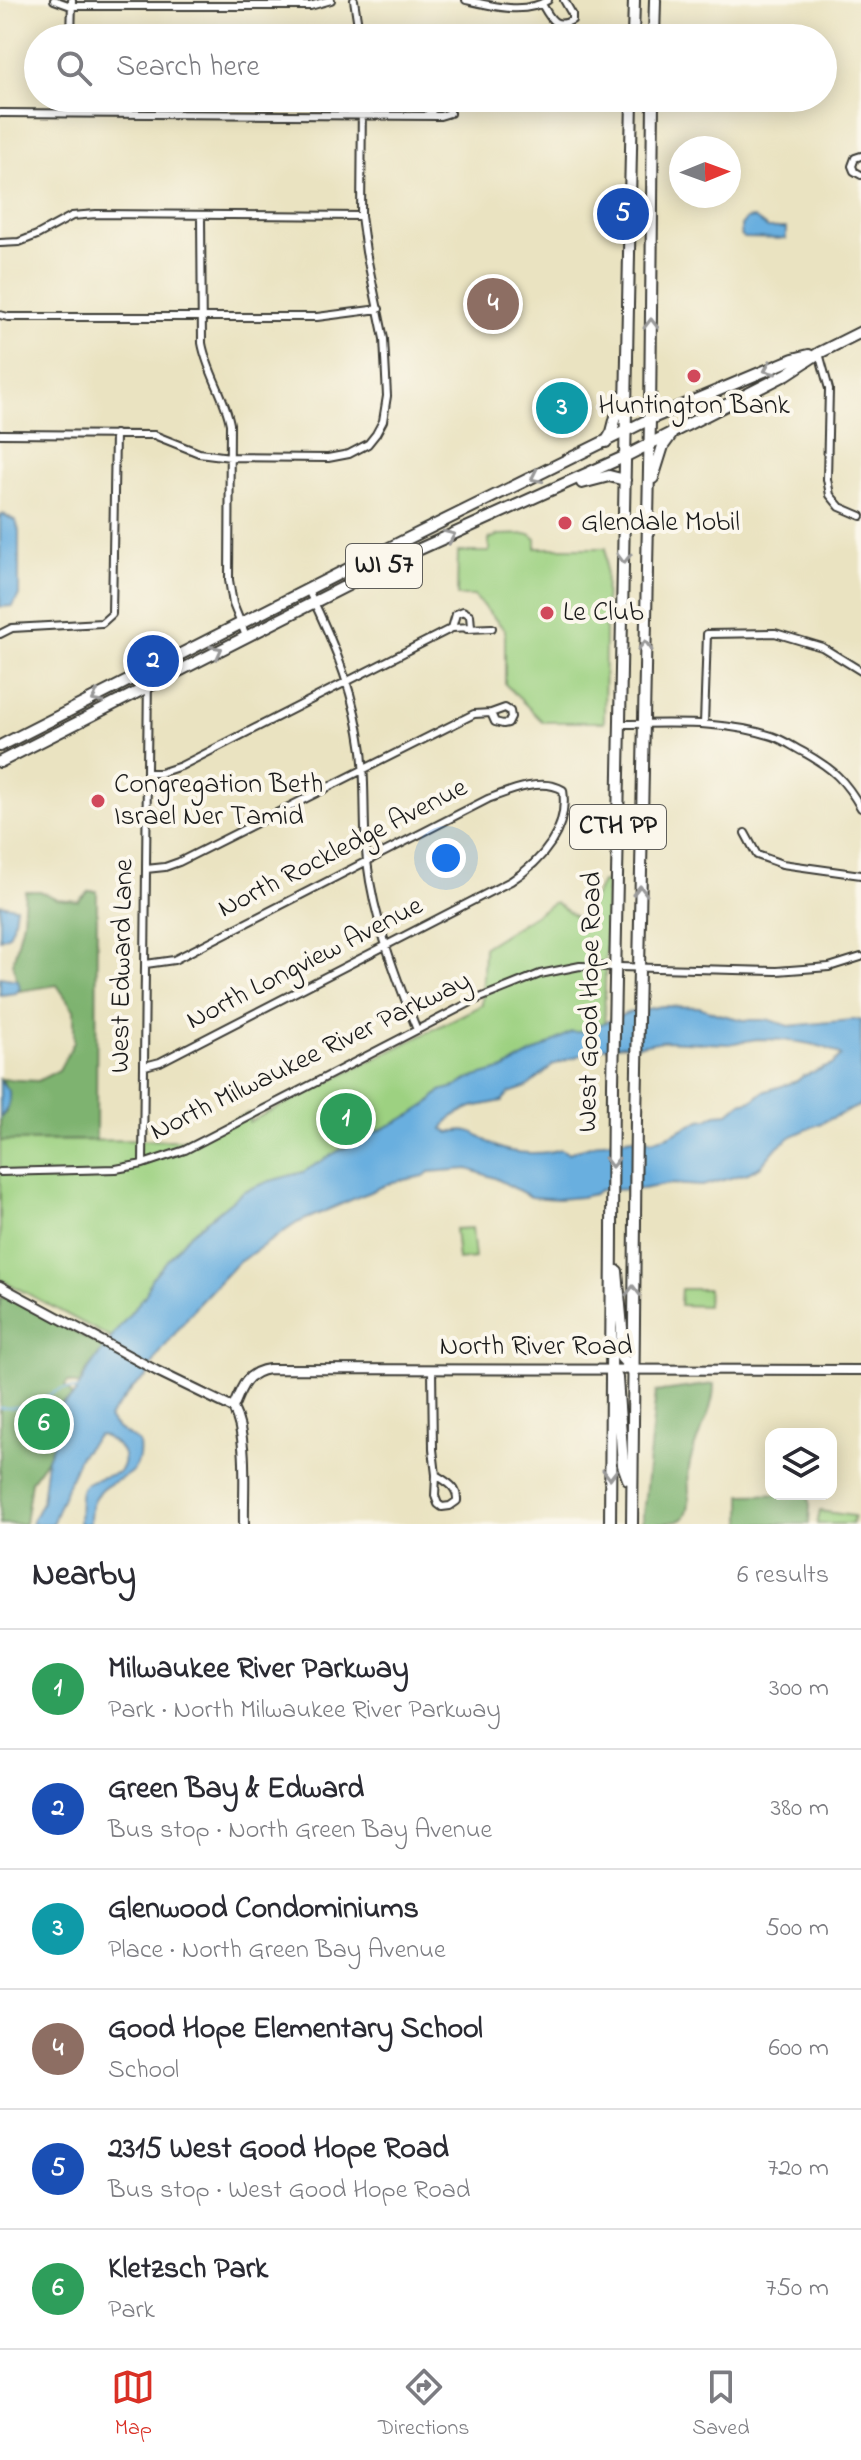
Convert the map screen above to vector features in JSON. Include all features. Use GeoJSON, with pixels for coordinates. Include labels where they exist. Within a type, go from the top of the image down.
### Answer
{"type":"FeatureCollection","features":[{"type":"Feature","properties":{"kind":"main road"},"geometry":{"type":"LineString","coordinates":[[633,24],[634,0]]}},
{"type":"Feature","properties":{"kind":"main road"},"geometry":{"type":"LineString","coordinates":[[654,24],[655,0]]}},
{"type":"Feature","properties":{"kind":"main road","name":"West Good Hope Road"},"geometry":{"type":"LineString","coordinates":[[610,1524],[612,1118],[632,112]]}},
{"type":"Feature","properties":{"kind":"main road","name":"West Good Hope Road"},"geometry":{"type":"LineString","coordinates":[[632,1524],[653,112]]}},
{"type":"Feature","properties":{"kind":"main road","name":"WI 57"},"geometry":{"type":"LineString","coordinates":[[0,762],[411,553],[626,456],[787,374],[819,353],[861,332]]}},
{"type":"Feature","properties":{"kind":"main road","name":"WI 57"},"geometry":{"type":"LineString","coordinates":[[0,746],[650,419],[793,359],[819,353]]}},
{"type":"Feature","properties":{"kind":"main road"},"geometry":{"type":"LineString","coordinates":[[606,442],[612,432],[627,376]]}},
{"type":"Feature","properties":{"kind":"main road"},"geometry":{"type":"LineString","coordinates":[[650,402],[661,406],[683,406]]}},
{"type":"Feature","properties":{"kind":"main road"},"geometry":{"type":"LineString","coordinates":[[649,491],[663,446],[675,430]]}},
{"type":"Feature","properties":{"kind":"main road"},"geometry":{"type":"LineString","coordinates":[[542,495],[604,477],[625,480]]}},
{"type":"Feature","properties":{"kind":"main road"},"geometry":{"type":"LineString","coordinates":[[612,1250],[618,1276],[621,1357],[632,1369]]}},
{"type":"Feature","properties":{"kind":"main road"},"geometry":{"type":"LineString","coordinates":[[611,1368],[617,1378],[623,1465],[632,1488]]}},
{"type":"Feature","properties":{"kind":"street"},"geometry":{"type":"LineString","coordinates":[[54,0],[72,3],[310,6],[331,0]]}},
{"type":"Feature","properties":{"kind":"street"},"geometry":{"type":"LineString","coordinates":[[354,0],[358,24]]}},
{"type":"Feature","properties":{"kind":"street"},"geometry":{"type":"LineString","coordinates":[[466,0],[523,8],[545,2],[556,24]]}},
{"type":"Feature","properties":{"kind":"street"},"geometry":{"type":"LineString","coordinates":[[564,0],[572,14],[572,20],[566,24]]}},
{"type":"Feature","properties":{"kind":"street"},"geometry":{"type":"LineString","coordinates":[[71,24],[72,3]]}},
{"type":"Feature","properties":{"kind":"street"},"geometry":{"type":"LineString","coordinates":[[0,113],[427,115]]}},
{"type":"Feature","properties":{"kind":"street"},"geometry":{"type":"LineString","coordinates":[[0,434],[154,435],[199,453],[230,457],[328,458],[349,454],[368,444],[380,428],[387,405],[386,361],[379,309],[361,216],[362,114]]}},
{"type":"Feature","properties":{"kind":"street"},"geometry":{"type":"LineString","coordinates":[[861,156],[855,158],[852,166],[861,175]]}},
{"type":"Feature","properties":{"kind":"street"},"geometry":{"type":"LineString","coordinates":[[0,243],[19,242],[72,216],[96,214],[361,216]]}},
{"type":"Feature","properties":{"kind":"street"},"geometry":{"type":"LineString","coordinates":[[201,216],[201,317],[207,364],[228,410],[230,424],[229,580],[233,604],[246,636]]}},
{"type":"Feature","properties":{"kind":"street"},"geometry":{"type":"LineString","coordinates":[[0,315],[317,317],[379,309]]}},
{"type":"Feature","properties":{"kind":"street"},"geometry":{"type":"LineString","coordinates":[[819,353],[829,389],[827,479],[830,495],[840,507],[861,516]]}},
{"type":"Feature","properties":{"kind":"street"},"geometry":{"type":"LineString","coordinates":[[0,634],[12,628],[102,623],[112,614],[115,434]]}},
{"type":"Feature","properties":{"kind":"street"},"geometry":{"type":"LineString","coordinates":[[308,590],[329,633],[346,682],[361,747],[367,861],[385,948],[417,1030]]}},
{"type":"Feature","properties":{"kind":"street"},"geometry":{"type":"LineString","coordinates":[[452,628],[456,614],[463,611],[470,615],[472,621],[467,629]]}},
{"type":"Feature","properties":{"kind":"street"},"geometry":{"type":"LineString","coordinates":[[147,773],[160,773],[181,766],[452,628],[492,628]]}},
{"type":"Feature","properties":{"kind":"street"},"geometry":{"type":"LineString","coordinates":[[704,724],[707,634],[775,633],[822,647],[861,671]]}},
{"type":"Feature","properties":{"kind":"street","name":"West Edward Lane"},"geometry":{"type":"LineString","coordinates":[[143,1164],[148,672]]}},
{"type":"Feature","properties":{"kind":"street"},"geometry":{"type":"LineString","coordinates":[[146,869],[179,862],[462,719],[482,712],[491,713]]}},
{"type":"Feature","properties":{"kind":"street"},"geometry":{"type":"LineString","coordinates":[[620,724],[704,724],[743,728],[776,737],[825,765],[849,785],[861,808]]}},
{"type":"Feature","properties":{"kind":"street","name":"North Rockledge Avenue"},"geometry":{"type":"LineString","coordinates":[[146,964],[174,960],[500,795],[535,786],[553,786],[563,790]]}},
{"type":"Feature","properties":{"kind":"street","name":"North Longview Avenue"},"geometry":{"type":"LineString","coordinates":[[145,1066],[160,1062],[496,891],[546,853],[564,811],[563,790]]}},
{"type":"Feature","properties":{"kind":"street"},"geometry":{"type":"LineString","coordinates":[[745,833],[757,855],[782,864],[861,875]]}},
{"type":"Feature","properties":{"kind":"street","name":"North Milwaukee River Parkway"},"geometry":{"type":"LineString","coordinates":[[0,1172],[99,1171],[143,1164],[185,1150],[417,1030],[501,989],[540,974],[580,966],[777,971],[829,967],[861,957]]}},
{"type":"Feature","properties":{"kind":"street"},"geometry":{"type":"LineString","coordinates":[[0,1286],[157,1371],[233,1408],[239,1420],[242,1441],[244,1524]]}},
{"type":"Feature","properties":{"kind":"street"},"geometry":{"type":"LineString","coordinates":[[432,1369],[435,1501],[442,1507],[450,1506],[457,1501],[456,1491],[436,1475]]}},
{"type":"Feature","properties":{"kind":"street","name":"North River Road"},"geometry":{"type":"LineString","coordinates":[[233,1408],[248,1377],[262,1370],[861,1370]]}},
{"type":"Feature","properties":{"kind":"green space","name":"Le Club"},"geometry":{"type":"Polygon","coordinates":[[[530,534],[536,539],[536,548],[606,548],[604,722],[543,722],[505,684],[505,630],[474,596],[457,596],[458,552],[489,552],[489,539],[499,535],[530,534]]]}},
{"type":"Feature","properties":{"kind":"green space"},"geometry":{"type":"Polygon","coordinates":[[[602,882],[607,882],[604,1037],[481,1095],[113,1339],[0,1279],[0,1141],[184,1140],[249,1113],[249,1122],[482,1005],[484,947],[555,902],[582,922],[602,882]]]}},
{"type":"Feature","properties":{"kind":"green space"},"geometry":{"type":"Polygon","coordinates":[[[25,891],[40,891],[57,899],[78,901],[89,891],[97,891],[96,1140],[0,1141],[0,1118],[6,1112],[4,1083],[0,1079],[38,1081],[59,1070],[74,1042],[74,1010],[57,985],[19,991],[13,963],[23,921],[25,891]]]}},
{"type":"Feature","properties":{"kind":"green space"},"geometry":{"type":"Polygon","coordinates":[[[472,1228],[475,1258],[458,1260],[455,1229],[472,1228]]]}},
{"type":"Feature","properties":{"kind":"green space"},"geometry":{"type":"Polygon","coordinates":[[[681,1289],[708,1289],[707,1306],[680,1305],[681,1289]]]}},
{"type":"Feature","properties":{"kind":"green space"},"geometry":{"type":"Polygon","coordinates":[[[11,1297],[104,1348],[79,1385],[68,1382],[65,1386],[73,1396],[48,1413],[36,1428],[53,1431],[56,1438],[47,1459],[31,1481],[25,1524],[0,1524],[0,1298],[11,1297]]]}},
{"type":"Feature","properties":{"kind":"green space"},"geometry":{"type":"Polygon","coordinates":[[[714,1384],[711,1406],[691,1457],[689,1500],[684,1518],[642,1524],[656,1392],[714,1384]]]}},
{"type":"Feature","properties":{"kind":"green space"},"geometry":{"type":"Polygon","coordinates":[[[742,1495],[765,1495],[765,1500],[809,1500],[809,1524],[742,1524],[742,1495]]]}},
{"type":"Feature","properties":{"kind":"green space"},"geometry":{"type":"Polygon","coordinates":[[[820,1511],[854,1516],[852,1524],[817,1524],[820,1511]]]}},
{"type":"Feature","properties":{"kind":"water"},"geometry":{"type":"Polygon","coordinates":[[[754,218],[768,228],[786,228],[786,239],[744,238],[741,225],[746,219],[754,218]]]}},
{"type":"Feature","properties":{"kind":"water"},"geometry":{"type":"Polygon","coordinates":[[[0,515],[16,521],[19,531],[19,595],[13,606],[0,607],[0,515]]]}},
{"type":"Feature","properties":{"kind":"water"},"geometry":{"type":"Polygon","coordinates":[[[0,904],[16,907],[9,935],[0,939],[0,904]]]}},
{"type":"Feature","properties":{"kind":"water"},"geometry":{"type":"Polygon","coordinates":[[[0,977],[18,980],[20,988],[16,993],[0,995],[0,977]]]}},
{"type":"Feature","properties":{"kind":"water"},"geometry":{"type":"Polygon","coordinates":[[[662,1006],[699,1007],[744,1020],[770,1020],[789,1026],[861,1019],[861,1105],[792,1136],[778,1146],[760,1167],[702,1186],[670,1184],[642,1189],[600,1190],[581,1197],[558,1199],[531,1197],[495,1178],[468,1169],[429,1172],[424,1176],[393,1182],[297,1223],[236,1264],[198,1304],[156,1358],[147,1376],[108,1418],[114,1426],[139,1443],[139,1456],[131,1472],[108,1485],[94,1499],[90,1524],[79,1524],[83,1486],[119,1472],[124,1460],[121,1450],[101,1435],[79,1457],[52,1524],[31,1524],[42,1502],[47,1459],[55,1438],[53,1431],[41,1431],[36,1427],[39,1421],[78,1390],[96,1359],[146,1294],[151,1279],[190,1234],[244,1191],[303,1172],[411,1115],[441,1091],[468,1079],[504,1069],[571,1032],[582,1032],[627,1013],[662,1006]],[[757,1039],[729,1044],[663,1041],[600,1048],[553,1065],[527,1087],[509,1093],[502,1101],[472,1107],[457,1114],[443,1129],[449,1133],[471,1131],[500,1148],[521,1153],[560,1149],[568,1153],[603,1142],[642,1137],[651,1141],[716,1114],[729,1113],[763,1092],[832,1065],[841,1056],[812,1044],[757,1039]]]}},
{"type":"Feature","properties":{"kind":"water"},"geometry":{"type":"Polygon","coordinates":[[[0,1081],[9,1091],[9,1102],[0,1118],[0,1081]]]}},
{"type":"Feature","properties":{"kind":"waterway"},"geometry":{"type":"LineString","coordinates":[[0,1408],[30,1404],[59,1390],[78,1390]]}},
{"type":"Feature","properties":{"kind":"place","name":"2315 West Good Hope Road"},"geometry":{"type":"Point","coordinates":[623,214]}},
{"type":"Feature","properties":{"kind":"place","name":"Good Hope Elementary School"},"geometry":{"type":"Point","coordinates":[493,304]}},
{"type":"Feature","properties":{"kind":"place","name":"Huntington Bank"},"geometry":{"type":"Point","coordinates":[694,376]}},
{"type":"Feature","properties":{"kind":"place","name":"Glenwood Condominiums"},"geometry":{"type":"Point","coordinates":[562,408]}},
{"type":"Feature","properties":{"kind":"place","name":"Glendale Mobil"},"geometry":{"type":"Point","coordinates":[565,523]}},
{"type":"Feature","properties":{"kind":"place","name":"Le Club"},"geometry":{"type":"Point","coordinates":[547,613]}},
{"type":"Feature","properties":{"kind":"place","name":"Green Bay & Edward"},"geometry":{"type":"Point","coordinates":[153,661]}},
{"type":"Feature","properties":{"kind":"place","name":"Congregation Beth Israel Ner Tamid"},"geometry":{"type":"Point","coordinates":[98,801]}},
{"type":"Feature","properties":{"kind":"place","name":"Milwaukee River Parkway"},"geometry":{"type":"Point","coordinates":[346,1119]}},
{"type":"Feature","properties":{"kind":"place","name":"Kletzsch Park"},"geometry":{"type":"Point","coordinates":[44,1424]}}]}
